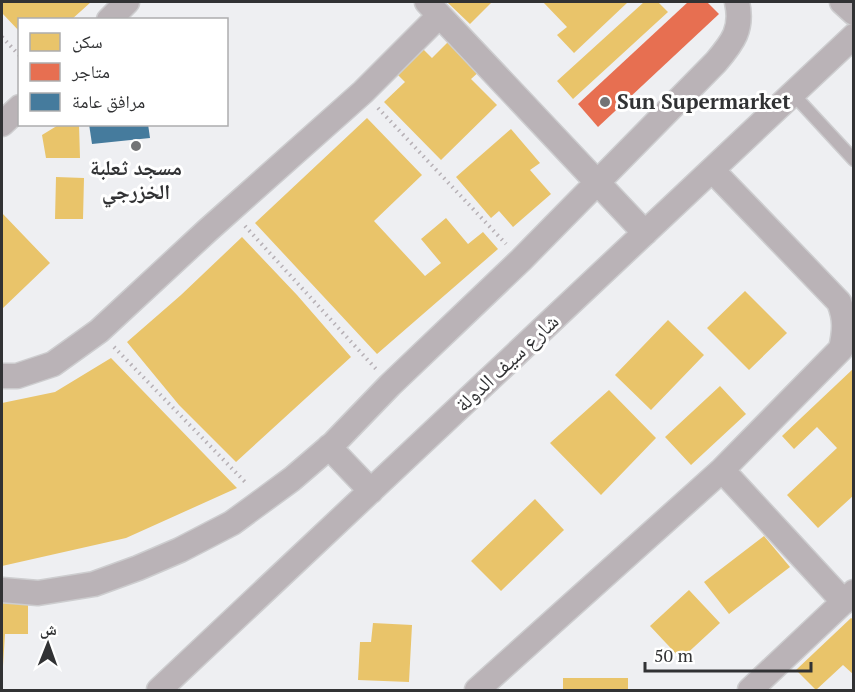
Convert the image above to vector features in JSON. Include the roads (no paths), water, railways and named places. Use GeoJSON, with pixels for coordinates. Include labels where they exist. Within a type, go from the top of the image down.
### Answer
{"type":"FeatureCollection","features":[{"type":"Feature","properties":{"kind":"street"},"geometry":{"type":"LineString","coordinates":[[111,18],[127,2]]}},
{"type":"Feature","properties":{"kind":"street"},"geometry":{"type":"LineString","coordinates":[[2,590],[38,593],[94,584],[180,550],[232,523],[292,479],[329,447],[599,183],[734,41],[740,19],[737,2]]}},
{"type":"Feature","properties":{"kind":"street"},"geometry":{"type":"LineString","coordinates":[[842,2],[854,13]]}},
{"type":"Feature","properties":{"kind":"street"},"geometry":{"type":"LineString","coordinates":[[2,376],[17,376],[53,364],[99,332],[363,92],[433,9],[645,233]]}},
{"type":"Feature","properties":{"kind":"street","name":"شارع سيف الدولة"},"geometry":{"type":"LineString","coordinates":[[159,690],[854,36]]}},
{"type":"Feature","properties":{"kind":"street"},"geometry":{"type":"LineString","coordinates":[[2,124],[18,109]]}},
{"type":"Feature","properties":{"kind":"street"},"geometry":{"type":"LineString","coordinates":[[477,690],[723,470],[841,349],[845,317],[839,302],[712,170]]}},
{"type":"Feature","properties":{"kind":"street"},"geometry":{"type":"LineString","coordinates":[[329,447],[371,491]]}},
{"type":"Feature","properties":{"kind":"street"},"geometry":{"type":"LineString","coordinates":[[723,470],[849,597],[750,690]]}},
{"type":"Feature","properties":{"kind":"lane"},"geometry":{"type":"LineString","coordinates":[[793,94],[854,160]]}},
{"type":"Feature","properties":{"kind":"place","name":"Sun Supermarket"},"geometry":{"type":"Point","coordinates":[605,102]}},
{"type":"Feature","properties":{"kind":"place","name":"مسجد ثعلبة الخزرجي"},"geometry":{"type":"Point","coordinates":[136,146]}}]}
